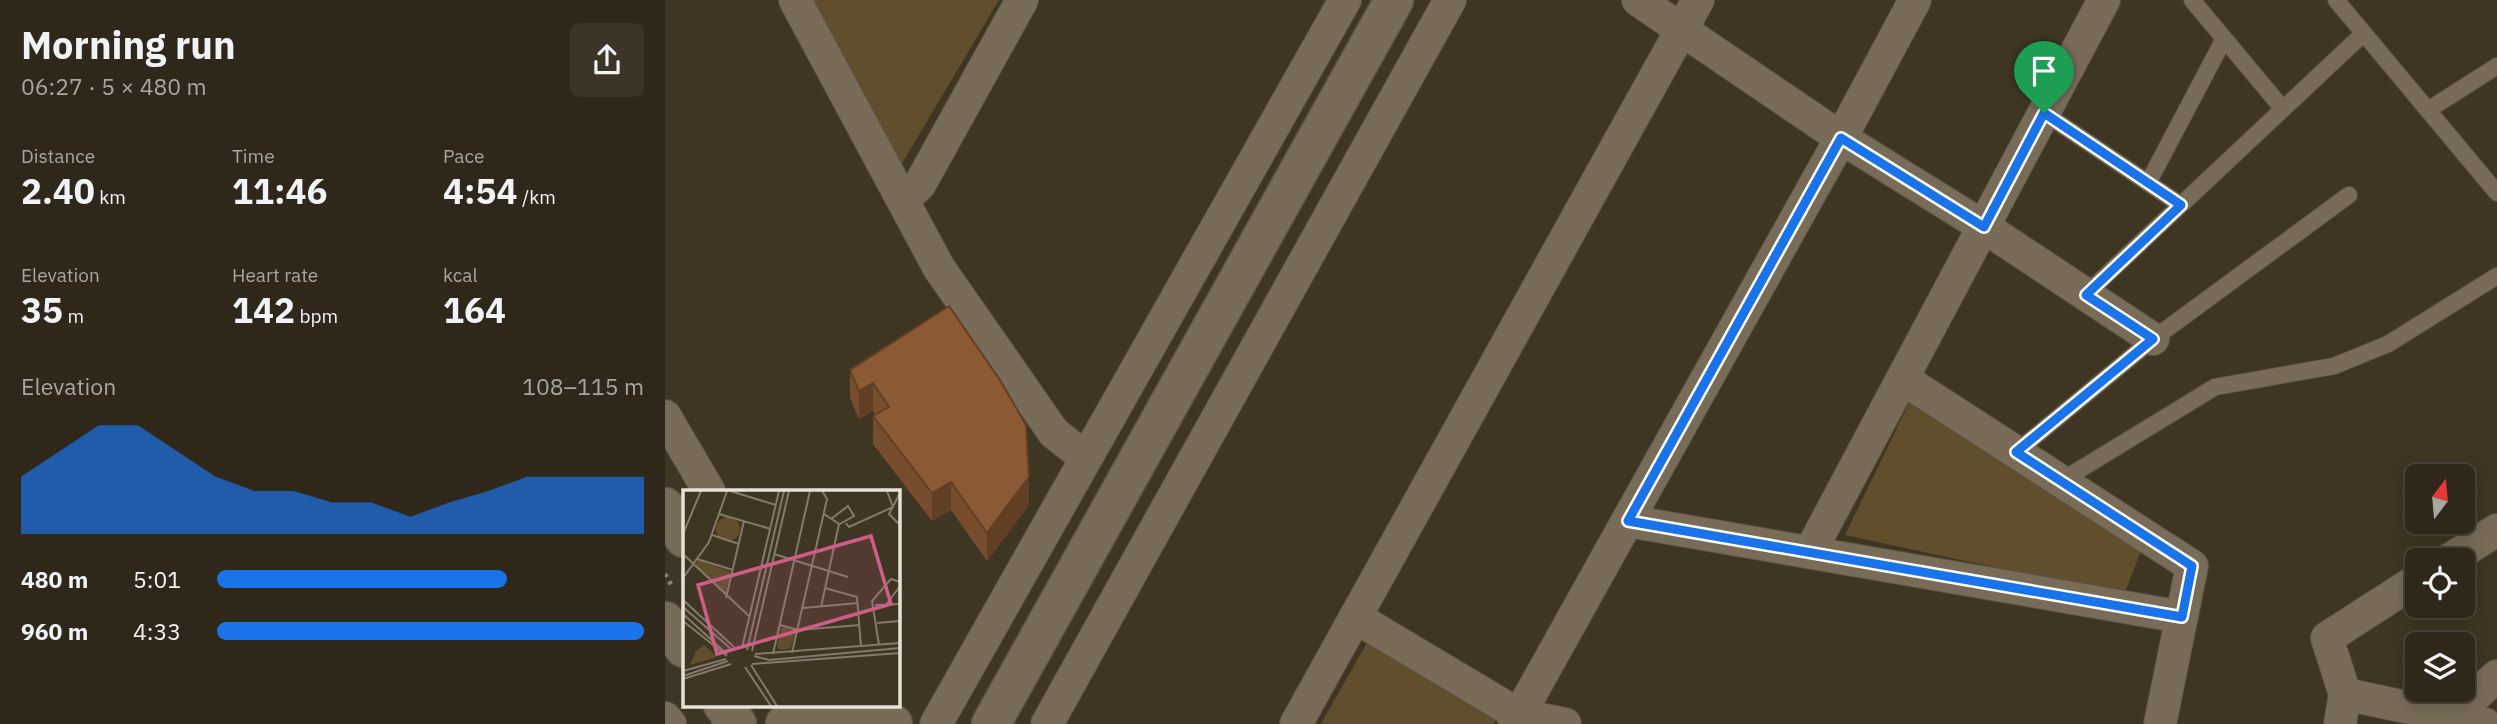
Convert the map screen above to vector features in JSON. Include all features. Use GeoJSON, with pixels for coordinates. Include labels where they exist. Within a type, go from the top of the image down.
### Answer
{"type":"FeatureCollection","features":[{"type":"Feature","properties":{"kind":"street"},"geometry":{"type":"LineString","coordinates":[[795,0],[939,268],[1054,433],[1086,458]]}},
{"type":"Feature","properties":{"kind":"street"},"geometry":{"type":"LineString","coordinates":[[902,200],[920,184],[1022,0]]}},
{"type":"Feature","properties":{"kind":"street"},"geometry":{"type":"LineString","coordinates":[[936,724],[1345,0]]}},
{"type":"Feature","properties":{"kind":"street"},"geometry":{"type":"LineString","coordinates":[[992,724],[1394,0]]}},
{"type":"Feature","properties":{"kind":"street"},"geometry":{"type":"LineString","coordinates":[[1047,724],[1450,0]]}},
{"type":"Feature","properties":{"kind":"street"},"geometry":{"type":"LineString","coordinates":[[1638,0],[1841,138],[1984,227],[2153,339]]}},
{"type":"Feature","properties":{"kind":"street"},"geometry":{"type":"LineString","coordinates":[[1296,724],[1698,0]]}},
{"type":"Feature","properties":{"kind":"street"},"geometry":{"type":"LineString","coordinates":[[1517,719],[1915,0]]}},
{"type":"Feature","properties":{"kind":"street"},"geometry":{"type":"LineString","coordinates":[[1811,552],[2104,0]]}},
{"type":"Feature","properties":{"kind":"street"},"geometry":{"type":"LineString","coordinates":[[1903,379],[2192,566],[2160,724]]}},
{"type":"Feature","properties":{"kind":"street"},"geometry":{"type":"LineString","coordinates":[[665,416],[708,490]]}},
{"type":"Feature","properties":{"kind":"street"},"geometry":{"type":"LineString","coordinates":[[665,507],[683,536]]}},
{"type":"Feature","properties":{"kind":"street"},"geometry":{"type":"LineString","coordinates":[[1628,521],[2182,617]]}},
{"type":"Feature","properties":{"kind":"street"},"geometry":{"type":"LineString","coordinates":[[2468,548],[2497,530]]}},
{"type":"Feature","properties":{"kind":"street"},"geometry":{"type":"LineString","coordinates":[[2405,588],[2327,638],[2342,709],[2451,717],[2485,724]]}},
{"type":"Feature","properties":{"kind":"street"},"geometry":{"type":"LineString","coordinates":[[1355,617],[1517,719],[1565,724]]}},
{"type":"Feature","properties":{"kind":"street"},"geometry":{"type":"LineString","coordinates":[[665,621],[683,647]]}},
{"type":"Feature","properties":{"kind":"street"},"geometry":{"type":"LineString","coordinates":[[2451,717],[2497,676]]}},
{"type":"Feature","properties":{"kind":"street"},"geometry":{"type":"LineString","coordinates":[[724,706],[737,724]]}},
{"type":"Feature","properties":{"kind":"street"},"geometry":{"type":"LineString","coordinates":[[800,713],[834,707],[855,707],[893,724]]}},
{"type":"Feature","properties":{"kind":"street"},"geometry":{"type":"LineString","coordinates":[[665,718],[670,724]]}},
{"type":"Feature","properties":{"kind":"lane"},"geometry":{"type":"LineString","coordinates":[[2192,0],[2283,109]]}},
{"type":"Feature","properties":{"kind":"lane"},"geometry":{"type":"LineString","coordinates":[[2336,0],[2497,193]]}},
{"type":"Feature","properties":{"kind":"lane"},"geometry":{"type":"LineString","coordinates":[[2086,295],[2364,33]]}},
{"type":"Feature","properties":{"kind":"lane"},"geometry":{"type":"LineString","coordinates":[[2148,183],[2224,38]]}},
{"type":"Feature","properties":{"kind":"lane"},"geometry":{"type":"LineString","coordinates":[[2428,110],[2497,66]]}},
{"type":"Feature","properties":{"kind":"lane"},"geometry":{"type":"LineString","coordinates":[[2044,113],[2181,205]]}},
{"type":"Feature","properties":{"kind":"lane"},"geometry":{"type":"LineString","coordinates":[[2016,452],[2153,339],[2349,195]]}},
{"type":"Feature","properties":{"kind":"lane"},"geometry":{"type":"LineString","coordinates":[[2061,481],[2215,387],[2334,366],[2388,344],[2497,276]]}},
{"type":"Feature","properties":{"kind":"shaded area"},"geometry":{"type":"Polygon","coordinates":[[[811,0],[999,0],[901,165],[811,0]]]}},
{"type":"Feature","properties":{"kind":"shaded area"},"geometry":{"type":"Polygon","coordinates":[[[1909,403],[2141,551],[2124,595],[1845,535],[1909,403]]]}},
{"type":"Feature","properties":{"kind":"shaded area"},"geometry":{"type":"Polygon","coordinates":[[[1368,641],[1498,716],[1493,724],[1321,724],[1368,641]]]}},
{"type":"Feature","properties":{"kind":"building"},"geometry":{"type":"Polygon","coordinates":[[[949,306],[1000,380],[1026,425],[1029,477],[987,533],[951,482],[932,493],[873,416],[889,407],[873,383],[859,391],[850,370],[949,306]]]}},
{"type":"Feature","properties":{"kind":"route"},"geometry":{"type":"LineString","coordinates":[[2044,113],[2181,205],[2086,295],[2153,339],[2016,452],[2192,566],[2182,617],[1628,521],[1841,138],[1984,227],[2044,113]]}}]}
